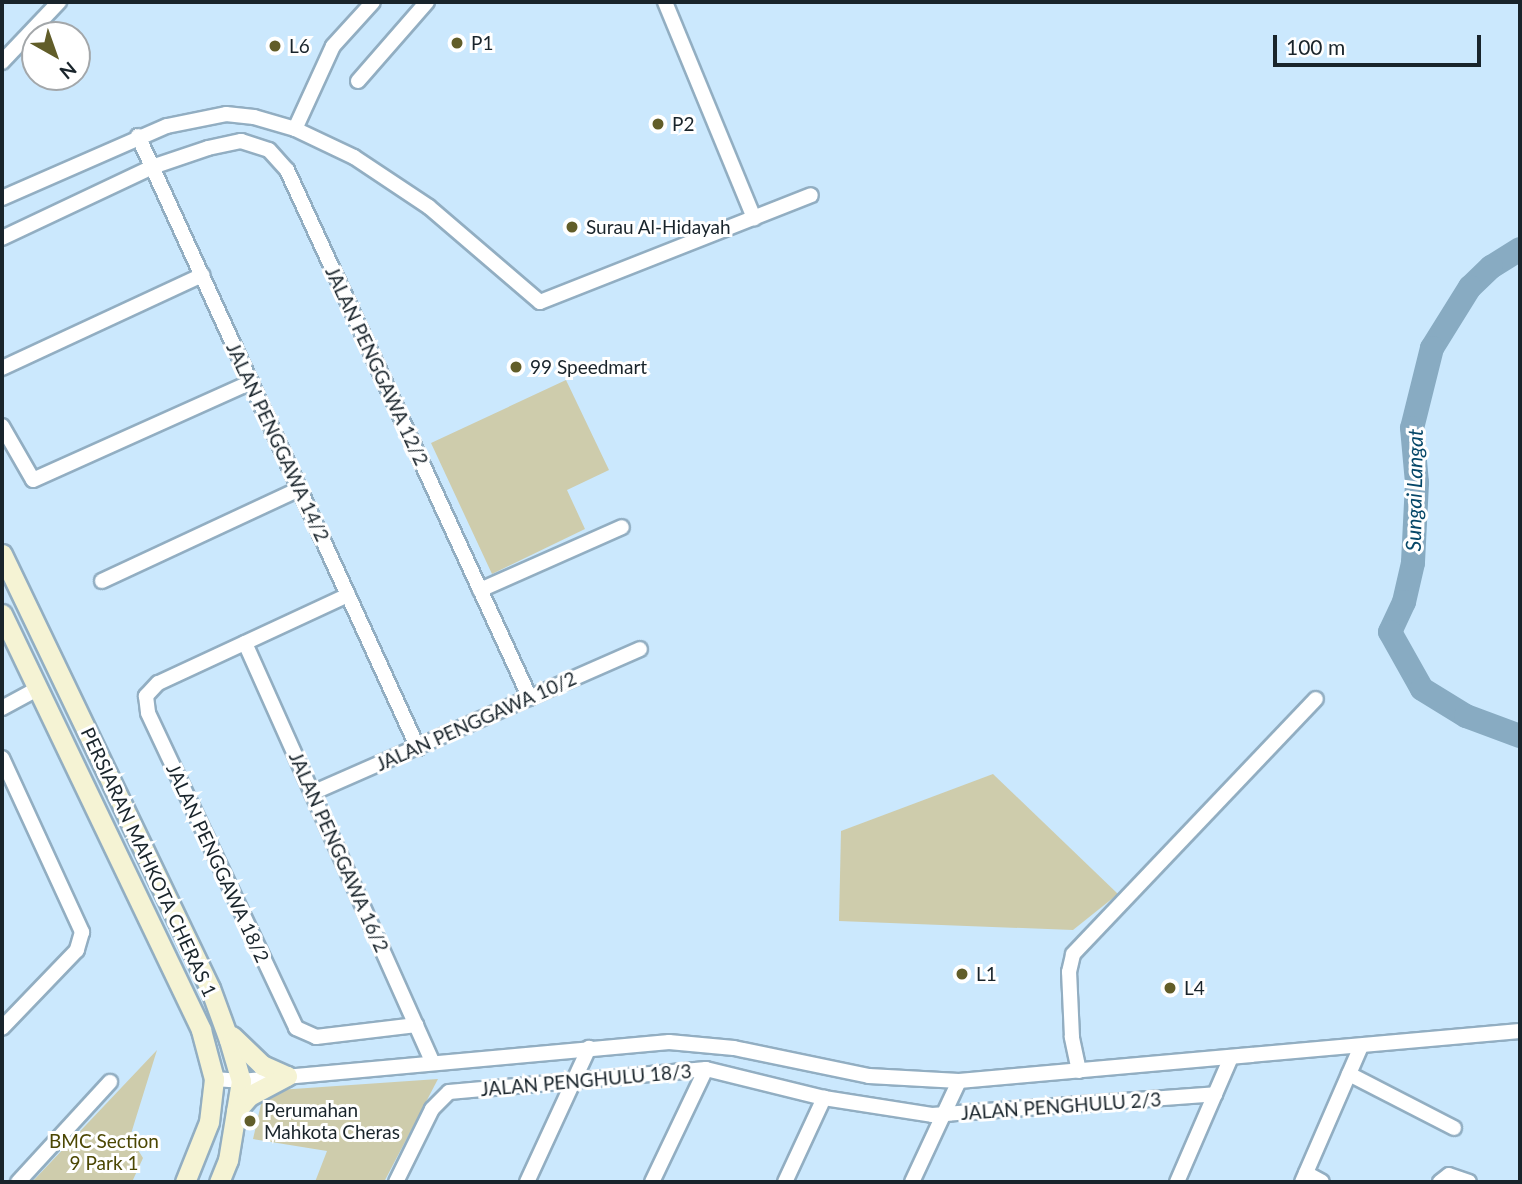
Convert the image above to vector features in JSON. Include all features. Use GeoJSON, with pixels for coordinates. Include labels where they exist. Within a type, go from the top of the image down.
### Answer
{"type":"FeatureCollection","features":[{"type":"Feature","properties":{"kind":"main road","name":"PERSIARAN MAHKOTA CHERAS 1"},"geometry":{"type":"LineString","coordinates":[[2,554],[210,988],[242,1081]]}},
{"type":"Feature","properties":{"kind":"main road","name":"PERSIARAN MAHKOTA CHERAS 1"},"geometry":{"type":"LineString","coordinates":[[2,614],[201,1030],[214,1079],[209,1122],[185,1182]]}},
{"type":"Feature","properties":{"kind":"main road"},"geometry":{"type":"LineString","coordinates":[[223,1025],[246,1054],[287,1076]]}},
{"type":"Feature","properties":{"kind":"main road"},"geometry":{"type":"LineString","coordinates":[[236,1111],[250,1096],[287,1076]]}},
{"type":"Feature","properties":{"kind":"main road"},"geometry":{"type":"LineString","coordinates":[[219,1182],[242,1081]]}},
{"type":"Feature","properties":{"kind":"street"},"geometry":{"type":"LineString","coordinates":[[2,62],[59,2]]}},
{"type":"Feature","properties":{"kind":"street"},"geometry":{"type":"LineString","coordinates":[[295,129],[333,46],[373,2]]}},
{"type":"Feature","properties":{"kind":"street"},"geometry":{"type":"LineString","coordinates":[[358,81],[427,2]]}},
{"type":"Feature","properties":{"kind":"street"},"geometry":{"type":"LineString","coordinates":[[665,2],[754,218]]}},
{"type":"Feature","properties":{"kind":"street"},"geometry":{"type":"LineString","coordinates":[[2,198],[138,136],[226,114],[295,129],[354,157],[429,207],[540,302],[811,195]]}},
{"type":"Feature","properties":{"kind":"street","name":"JALAN PENGGAWA 14/2"},"geometry":{"type":"LineString","coordinates":[[138,136],[418,748]]}},
{"type":"Feature","properties":{"kind":"street","name":"JALAN PENGGAWA 12/2"},"geometry":{"type":"LineString","coordinates":[[2,238],[152,167],[241,141],[256,144],[280,159],[530,698]]}},
{"type":"Feature","properties":{"kind":"street"},"geometry":{"type":"LineString","coordinates":[[2,368],[202,275]]}},
{"type":"Feature","properties":{"kind":"street"},"geometry":{"type":"LineString","coordinates":[[2,426],[33,480],[251,382]]}},
{"type":"Feature","properties":{"kind":"street"},"geometry":{"type":"LineString","coordinates":[[102,581],[299,489]]}},
{"type":"Feature","properties":{"kind":"street"},"geometry":{"type":"LineString","coordinates":[[480,590],[622,527]]}},
{"type":"Feature","properties":{"kind":"street"},"geometry":{"type":"LineString","coordinates":[[245,643],[348,595]]}},
{"type":"Feature","properties":{"kind":"street","name":"JALAN PENGGAWA 18/2"},"geometry":{"type":"LineString","coordinates":[[245,643],[158,683],[146,696],[148,713],[170,763],[296,1028],[316,1037],[416,1025]]}},
{"type":"Feature","properties":{"kind":"street","name":"JALAN PENGGAWA 16/2"},"geometry":{"type":"LineString","coordinates":[[245,643],[432,1061]]}},
{"type":"Feature","properties":{"kind":"street","name":"JALAN PENGGAWA 10/2"},"geometry":{"type":"LineString","coordinates":[[312,793],[640,649]]}},
{"type":"Feature","properties":{"kind":"street"},"geometry":{"type":"LineString","coordinates":[[2,708],[39,688]]}},
{"type":"Feature","properties":{"kind":"street"},"geometry":{"type":"LineString","coordinates":[[1079,1071],[1072,1037],[1069,972],[1073,954],[1317,699]]}},
{"type":"Feature","properties":{"kind":"street"},"geometry":{"type":"LineString","coordinates":[[2,1028],[77,950],[82,932],[3,759]]}},
{"type":"Feature","properties":{"kind":"street"},"geometry":{"type":"LineString","coordinates":[[214,1079],[242,1081],[432,1061],[669,1042],[734,1048],[869,1076],[959,1081],[1520,1031]]}},
{"type":"Feature","properties":{"kind":"street"},"geometry":{"type":"LineString","coordinates":[[1322,1182],[1303,1178],[1361,1046]]}},
{"type":"Feature","properties":{"kind":"street"},"geometry":{"type":"LineString","coordinates":[[527,1182],[589,1048]]}},
{"type":"Feature","properties":{"kind":"street"},"geometry":{"type":"LineString","coordinates":[[1177,1182],[1231,1057]]}},
{"type":"Feature","properties":{"kind":"street"},"geometry":{"type":"LineString","coordinates":[[652,1182],[706,1069]]}},
{"type":"Feature","properties":{"kind":"street","name":"JALAN PENGHULU 18/3"},"geometry":{"type":"LineString","coordinates":[[396,1182],[432,1109],[449,1092],[706,1069],[824,1098],[908,1113]]}},
{"type":"Feature","properties":{"kind":"street"},"geometry":{"type":"LineString","coordinates":[[1349,1074],[1454,1128]]}},
{"type":"Feature","properties":{"kind":"street"},"geometry":{"type":"LineString","coordinates":[[912,1182],[959,1081]]}},
{"type":"Feature","properties":{"kind":"street"},"geometry":{"type":"LineString","coordinates":[[18,1182],[110,1082]]}},
{"type":"Feature","properties":{"kind":"street","name":"JALAN PENGHULU 2/3"},"geometry":{"type":"LineString","coordinates":[[908,1113],[943,1115],[1214,1094]]}},
{"type":"Feature","properties":{"kind":"street"},"geometry":{"type":"LineString","coordinates":[[785,1182],[824,1098]]}},
{"type":"Feature","properties":{"kind":"street"},"geometry":{"type":"LineString","coordinates":[[1444,1178],[1469,1182]]}},
{"type":"Feature","properties":{"kind":"green space"},"geometry":{"type":"Polygon","coordinates":[[[566,380],[609,470],[567,490],[585,529],[492,574],[431,443],[566,380]]]}},
{"type":"Feature","properties":{"kind":"green space"},"geometry":{"type":"Polygon","coordinates":[[[993,774],[1118,894],[1073,930],[839,921],[841,831],[993,774]]]}},
{"type":"Feature","properties":{"kind":"green space","name":"BMC Section 9 Park 1"},"geometry":{"type":"Polygon","coordinates":[[[157,1050],[130,1137],[143,1158],[132,1182],[32,1182],[157,1050]]]}},
{"type":"Feature","properties":{"kind":"green space"},"geometry":{"type":"Polygon","coordinates":[[[438,1079],[384,1182],[315,1182],[327,1151],[253,1139],[264,1091],[438,1079]]]}},
{"type":"Feature","properties":{"kind":"waterway","name":"Sungai Langat"},"geometry":{"type":"LineString","coordinates":[[1520,249],[1491,267],[1470,287],[1432,348],[1412,428],[1417,483],[1413,563],[1404,602],[1390,632],[1422,689],[1466,716],[1520,736]]}},
{"type":"Feature","properties":{"kind":"place","name":"P1"},"geometry":{"type":"Point","coordinates":[457,43]}},
{"type":"Feature","properties":{"kind":"place","name":"L6"},"geometry":{"type":"Point","coordinates":[275,46]}},
{"type":"Feature","properties":{"kind":"place","name":"P2"},"geometry":{"type":"Point","coordinates":[658,124]}},
{"type":"Feature","properties":{"kind":"place","name":"Surau Al-Hidayah"},"geometry":{"type":"Point","coordinates":[572,227]}},
{"type":"Feature","properties":{"kind":"place","name":"99 Speedmart"},"geometry":{"type":"Point","coordinates":[516,367]}},
{"type":"Feature","properties":{"kind":"place","name":"L1"},"geometry":{"type":"Point","coordinates":[962,974]}},
{"type":"Feature","properties":{"kind":"place","name":"L4"},"geometry":{"type":"Point","coordinates":[1170,988]}},
{"type":"Feature","properties":{"kind":"place","name":"Perumahan Mahkota Cheras"},"geometry":{"type":"Point","coordinates":[250,1121]}}]}
